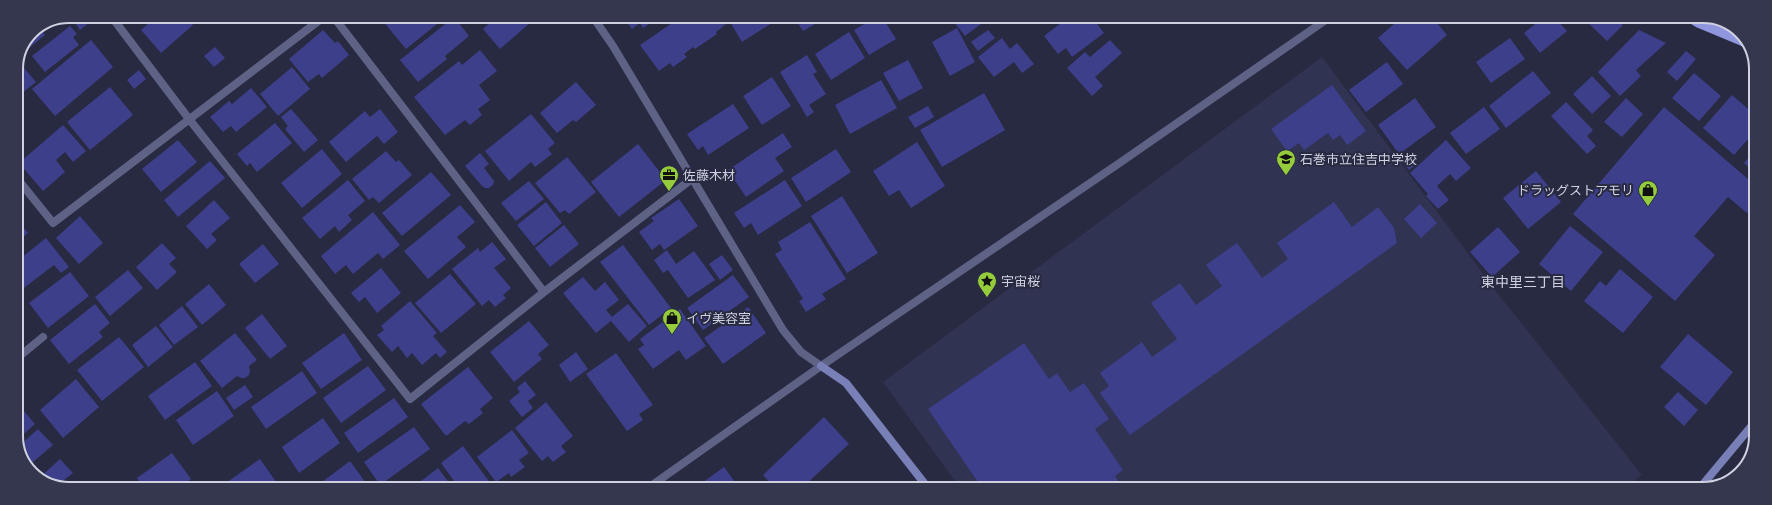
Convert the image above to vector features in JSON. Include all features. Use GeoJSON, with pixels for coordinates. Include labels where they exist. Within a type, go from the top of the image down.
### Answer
{"type":"FeatureCollection","features":[{"type":"Feature","properties":{"kind":"main road"},"geometry":{"type":"LineString","coordinates":[[1699,23],[1739,40]]}},
{"type":"Feature","properties":{"kind":"street"},"geometry":{"type":"LineString","coordinates":[[116,23],[189,119],[410,399],[544,292],[693,178]]}},
{"type":"Feature","properties":{"kind":"street"},"geometry":{"type":"LineString","coordinates":[[23,186],[53,223],[316,23]]}},
{"type":"Feature","properties":{"kind":"street"},"geometry":{"type":"LineString","coordinates":[[338,23],[544,292]]}},
{"type":"Feature","properties":{"kind":"street"},"geometry":{"type":"LineString","coordinates":[[597,23],[614,46],[783,330],[801,352],[846,383],[923,482]]}},
{"type":"Feature","properties":{"kind":"street"},"geometry":{"type":"LineString","coordinates":[[657,482],[821,366],[1079,191],[1321,23]]}},
{"type":"Feature","properties":{"kind":"street"},"geometry":{"type":"LineString","coordinates":[[23,353],[43,337]]}},
{"type":"Feature","properties":{"kind":"street"},"geometry":{"type":"LineString","coordinates":[[1705,482],[1749,429]]}},
{"type":"Feature","properties":{"kind":"shaded area","name":"石巻市立住吉中学校"},"geometry":{"type":"Polygon","coordinates":[[[1322,57],[1499,295],[1642,475],[1632,482],[956,482],[883,382],[1322,57]]]}},
{"type":"Feature","properties":{"kind":"building"},"geometry":{"type":"Polygon","coordinates":[[[75,23],[89,23],[80,30],[75,23]]]}},
{"type":"Feature","properties":{"kind":"building"},"geometry":{"type":"Polygon","coordinates":[[[149,23],[191,23],[193,25],[161,53],[141,30],[149,23]]]}},
{"type":"Feature","properties":{"kind":"building"},"geometry":{"type":"Polygon","coordinates":[[[384,23],[438,23],[406,49],[384,23]]]}},
{"type":"Feature","properties":{"kind":"building"},"geometry":{"type":"Polygon","coordinates":[[[446,23],[459,23],[469,36],[445,56],[447,59],[418,82],[400,60],[446,23]]]}},
{"type":"Feature","properties":{"kind":"building"},"geometry":{"type":"Polygon","coordinates":[[[489,23],[530,23],[500,49],[483,29],[489,23]]]}},
{"type":"Feature","properties":{"kind":"building"},"geometry":{"type":"Polygon","coordinates":[[[628,23],[640,23],[632,29],[628,23]]]}},
{"type":"Feature","properties":{"kind":"building"},"geometry":{"type":"Polygon","coordinates":[[[640,23],[650,23],[643,28],[640,23]]]}},
{"type":"Feature","properties":{"kind":"building"},"geometry":{"type":"Polygon","coordinates":[[[672,23],[726,24],[716,32],[717,34],[695,49],[693,47],[684,54],[687,57],[673,67],[670,63],[659,71],[640,45],[672,23]]]}},
{"type":"Feature","properties":{"kind":"building"},"geometry":{"type":"Polygon","coordinates":[[[731,23],[772,23],[742,42],[731,23]]]}},
{"type":"Feature","properties":{"kind":"building"},"geometry":{"type":"Polygon","coordinates":[[[798,23],[817,23],[803,31],[798,23]]]}},
{"type":"Feature","properties":{"kind":"building"},"geometry":{"type":"Polygon","coordinates":[[[866,23],[886,23],[896,39],[869,55],[854,30],[866,23]]]}},
{"type":"Feature","properties":{"kind":"building"},"geometry":{"type":"Polygon","coordinates":[[[955,23],[982,23],[965,36],[955,23]]]}},
{"type":"Feature","properties":{"kind":"building"},"geometry":{"type":"Polygon","coordinates":[[[1061,23],[1096,23],[1104,33],[1072,57],[1066,48],[1058,54],[1044,36],[1061,23]]]}},
{"type":"Feature","properties":{"kind":"building"},"geometry":{"type":"Polygon","coordinates":[[[1395,23],[1437,23],[1447,35],[1407,70],[1378,38],[1395,23]]]}},
{"type":"Feature","properties":{"kind":"building"},"geometry":{"type":"Polygon","coordinates":[[[1537,23],[1560,23],[1567,31],[1540,53],[1524,33],[1537,23]]]}},
{"type":"Feature","properties":{"kind":"building"},"geometry":{"type":"Polygon","coordinates":[[[1588,23],[1621,23],[1623,25],[1607,41],[1588,23]]]}},
{"type":"Feature","properties":{"kind":"building"},"geometry":{"type":"Polygon","coordinates":[[[70,26],[77,34],[73,37],[79,45],[45,72],[32,56],[70,26]]]}},
{"type":"Feature","properties":{"kind":"building"},"geometry":{"type":"Polygon","coordinates":[[[957,28],[975,62],[950,76],[932,42],[957,28]]]}},
{"type":"Feature","properties":{"kind":"building"},"geometry":{"type":"Polygon","coordinates":[[[323,30],[335,43],[338,41],[349,55],[322,78],[319,74],[308,82],[289,59],[323,30]]]}},
{"type":"Feature","properties":{"kind":"building"},"geometry":{"type":"Polygon","coordinates":[[[988,30],[995,38],[978,51],[971,42],[988,30]]]}},
{"type":"Feature","properties":{"kind":"building"},"geometry":{"type":"Polygon","coordinates":[[[1639,30],[1666,43],[1636,70],[1641,76],[1620,96],[1598,72],[1639,30]]]}},
{"type":"Feature","properties":{"kind":"building"},"geometry":{"type":"Polygon","coordinates":[[[42,31],[45,35],[28,49],[36,36],[42,31]]]}},
{"type":"Feature","properties":{"kind":"building"},"geometry":{"type":"Polygon","coordinates":[[[849,32],[865,58],[831,80],[815,54],[849,32]]]}},
{"type":"Feature","properties":{"kind":"building"},"geometry":{"type":"Polygon","coordinates":[[[1002,38],[1010,49],[1017,43],[1034,64],[1022,73],[1014,62],[994,77],[978,57],[1002,38]]]}},
{"type":"Feature","properties":{"kind":"building"},"geometry":{"type":"Polygon","coordinates":[[[1510,38],[1525,59],[1491,83],[1476,62],[1510,38]]]}},
{"type":"Feature","properties":{"kind":"building"},"geometry":{"type":"Polygon","coordinates":[[[91,40],[113,67],[55,116],[32,89],[91,40]]]}},
{"type":"Feature","properties":{"kind":"building"},"geometry":{"type":"Polygon","coordinates":[[[1110,40],[1122,53],[1095,77],[1103,86],[1092,96],[1067,68],[1085,52],[1090,57],[1110,40]]]}},
{"type":"Feature","properties":{"kind":"building"},"geometry":{"type":"Polygon","coordinates":[[[215,47],[225,58],[214,67],[204,56],[215,47]]]}},
{"type":"Feature","properties":{"kind":"building"},"geometry":{"type":"Polygon","coordinates":[[[480,50],[497,71],[479,85],[490,100],[478,109],[482,115],[470,125],[465,120],[445,135],[414,97],[459,61],[462,65],[480,50]]]}},
{"type":"Feature","properties":{"kind":"building"},"geometry":{"type":"Polygon","coordinates":[[[1686,51],[1696,59],[1677,81],[1667,72],[1686,51]]]}},
{"type":"Feature","properties":{"kind":"building"},"geometry":{"type":"Polygon","coordinates":[[[807,55],[817,72],[813,74],[826,94],[809,105],[814,112],[807,117],[780,72],[807,55]]]}},
{"type":"Feature","properties":{"kind":"building"},"geometry":{"type":"Polygon","coordinates":[[[908,60],[923,88],[899,101],[883,73],[908,60]]]}},
{"type":"Feature","properties":{"kind":"building"},"geometry":{"type":"Polygon","coordinates":[[[1387,62],[1403,84],[1366,112],[1349,90],[1387,62]]]}},
{"type":"Feature","properties":{"kind":"building"},"geometry":{"type":"Polygon","coordinates":[[[23,67],[36,82],[23,92],[23,67]]]}},
{"type":"Feature","properties":{"kind":"building"},"geometry":{"type":"Polygon","coordinates":[[[292,67],[310,89],[278,116],[260,94],[292,67]]]}},
{"type":"Feature","properties":{"kind":"building"},"geometry":{"type":"Polygon","coordinates":[[[139,70],[146,79],[134,89],[127,80],[139,70]]]}},
{"type":"Feature","properties":{"kind":"building"},"geometry":{"type":"Polygon","coordinates":[[[1533,71],[1551,93],[1506,128],[1489,106],[1533,71]]]}},
{"type":"Feature","properties":{"kind":"building"},"geometry":{"type":"Polygon","coordinates":[[[1694,73],[1721,96],[1699,121],[1672,98],[1694,73]]]}},
{"type":"Feature","properties":{"kind":"building"},"geometry":{"type":"Polygon","coordinates":[[[1592,76],[1611,96],[1592,114],[1573,94],[1592,76]]]}},
{"type":"Feature","properties":{"kind":"building"},"geometry":{"type":"Polygon","coordinates":[[[772,77],[791,106],[762,125],[743,96],[772,77]]]}},
{"type":"Feature","properties":{"kind":"building"},"geometry":{"type":"Polygon","coordinates":[[[881,80],[897,108],[850,134],[835,105],[881,80]]]}},
{"type":"Feature","properties":{"kind":"building"},"geometry":{"type":"Polygon","coordinates":[[[576,82],[596,105],[576,122],[573,120],[557,133],[540,113],[576,82]]]}},
{"type":"Feature","properties":{"kind":"building"},"geometry":{"type":"Polygon","coordinates":[[[1332,85],[1366,131],[1347,145],[1340,135],[1333,140],[1328,133],[1304,150],[1299,143],[1287,151],[1271,129],[1332,85]]]}},
{"type":"Feature","properties":{"kind":"building"},"geometry":{"type":"Polygon","coordinates":[[[110,87],[133,115],[90,150],[67,122],[110,87]]]}},
{"type":"Feature","properties":{"kind":"building"},"geometry":{"type":"Polygon","coordinates":[[[251,88],[267,107],[236,132],[231,126],[223,132],[210,117],[229,101],[232,104],[251,88]]]}},
{"type":"Feature","properties":{"kind":"building"},"geometry":{"type":"Polygon","coordinates":[[[984,93],[1005,130],[942,167],[920,130],[984,93]]]}},
{"type":"Feature","properties":{"kind":"building"},"geometry":{"type":"Polygon","coordinates":[[[1732,95],[1749,110],[1749,138],[1734,155],[1703,128],[1732,95]]]}},
{"type":"Feature","properties":{"kind":"building"},"geometry":{"type":"Polygon","coordinates":[[[1415,98],[1436,127],[1399,154],[1378,125],[1415,98]]]}},
{"type":"Feature","properties":{"kind":"building"},"geometry":{"type":"Polygon","coordinates":[[[1626,98],[1643,114],[1622,137],[1604,122],[1626,98]]]}},
{"type":"Feature","properties":{"kind":"building"},"geometry":{"type":"Polygon","coordinates":[[[1566,102],[1593,130],[1587,136],[1596,146],[1587,154],[1551,116],[1566,102]]]}},
{"type":"Feature","properties":{"kind":"building"},"geometry":{"type":"Polygon","coordinates":[[[733,104],[749,128],[708,155],[703,146],[698,150],[687,134],[733,104]]]}},
{"type":"Feature","properties":{"kind":"building"},"geometry":{"type":"Polygon","coordinates":[[[928,106],[934,117],[915,128],[908,117],[928,106]]]}},
{"type":"Feature","properties":{"kind":"building"},"geometry":{"type":"Polygon","coordinates":[[[1484,107],[1500,129],[1466,154],[1450,133],[1484,107]]]}},
{"type":"Feature","properties":{"kind":"building","name":"ドラッグストアモリ"},"geometry":{"type":"Polygon","coordinates":[[[1664,107],[1749,180],[1749,210],[1747,213],[1728,197],[1694,236],[1715,255],[1675,301],[1573,214],[1664,107]]]}},
{"type":"Feature","properties":{"kind":"building"},"geometry":{"type":"Polygon","coordinates":[[[291,109],[318,140],[304,152],[285,129],[288,126],[281,117],[291,109]]]}},
{"type":"Feature","properties":{"kind":"building"},"geometry":{"type":"Polygon","coordinates":[[[380,109],[398,132],[384,144],[377,136],[346,162],[329,142],[365,111],[370,117],[380,109]]]}},
{"type":"Feature","properties":{"kind":"building"},"geometry":{"type":"Polygon","coordinates":[[[531,114],[555,143],[548,149],[552,154],[535,167],[531,162],[509,181],[485,151],[531,114]]]}},
{"type":"Feature","properties":{"kind":"building"},"geometry":{"type":"Polygon","coordinates":[[[275,123],[292,143],[257,172],[250,163],[247,166],[237,154],[275,123]]]}},
{"type":"Feature","properties":{"kind":"building"},"geometry":{"type":"Polygon","coordinates":[[[63,125],[86,151],[73,162],[65,152],[56,160],[65,172],[43,191],[23,168],[23,160],[63,125]]]}},
{"type":"Feature","properties":{"kind":"building"},"geometry":{"type":"Polygon","coordinates":[[[783,133],[792,147],[775,158],[784,171],[746,197],[728,170],[783,133]]]}},
{"type":"Feature","properties":{"kind":"building"},"geometry":{"type":"Polygon","coordinates":[[[178,140],[197,162],[161,192],[142,169],[178,140]]]}},
{"type":"Feature","properties":{"kind":"building"},"geometry":{"type":"Polygon","coordinates":[[[1446,140],[1471,168],[1456,181],[1450,174],[1437,186],[1449,200],[1438,209],[1426,196],[1428,194],[1410,173],[1446,140]]]}},
{"type":"Feature","properties":{"kind":"building"},"geometry":{"type":"Polygon","coordinates":[[[917,142],[945,186],[911,208],[899,190],[889,196],[873,171],[917,142]]]}},
{"type":"Feature","properties":{"kind":"building"},"geometry":{"type":"Polygon","coordinates":[[[638,144],[666,180],[619,217],[591,182],[638,144]]]}},
{"type":"Feature","properties":{"kind":"building"},"geometry":{"type":"Polygon","coordinates":[[[322,149],[342,174],[302,208],[281,183],[322,149]]]}},
{"type":"Feature","properties":{"kind":"building"},"geometry":{"type":"Polygon","coordinates":[[[836,149],[851,172],[806,202],[791,178],[836,149]]]}},
{"type":"Feature","properties":{"kind":"building"},"geometry":{"type":"Polygon","coordinates":[[[386,151],[396,162],[399,160],[412,175],[379,203],[373,197],[369,200],[352,179],[386,151]]]}},
{"type":"Feature","properties":{"kind":"building"},"geometry":{"type":"Polygon","coordinates":[[[480,153],[489,164],[484,168],[494,181],[493,185],[489,188],[482,186],[465,166],[480,153]]]}},
{"type":"Feature","properties":{"kind":"building"},"geometry":{"type":"Polygon","coordinates":[[[1408,153],[1417,164],[1409,170],[1400,160],[1408,153]]]}},
{"type":"Feature","properties":{"kind":"building"},"geometry":{"type":"Polygon","coordinates":[[[567,157],[596,192],[569,214],[565,210],[560,213],[535,183],[567,157]]]}},
{"type":"Feature","properties":{"kind":"building"},"geometry":{"type":"Polygon","coordinates":[[[1749,157],[1749,168],[1744,163],[1749,157]]]}},
{"type":"Feature","properties":{"kind":"building"},"geometry":{"type":"Polygon","coordinates":[[[210,161],[225,178],[178,217],[164,200],[210,161]]]}},
{"type":"Feature","properties":{"kind":"building"},"geometry":{"type":"Polygon","coordinates":[[[1536,171],[1561,202],[1528,229],[1503,198],[1536,171]]]}},
{"type":"Feature","properties":{"kind":"building"},"geometry":{"type":"Polygon","coordinates":[[[431,172],[451,195],[402,236],[382,213],[431,172]]]}},
{"type":"Feature","properties":{"kind":"building"},"geometry":{"type":"Polygon","coordinates":[[[348,180],[365,201],[348,215],[352,220],[339,232],[335,226],[320,239],[302,218],[348,180]]]}},
{"type":"Feature","properties":{"kind":"building"},"geometry":{"type":"Polygon","coordinates":[[[785,180],[802,206],[758,235],[751,223],[744,228],[734,213],[785,180]]]}},
{"type":"Feature","properties":{"kind":"building"},"geometry":{"type":"Polygon","coordinates":[[[529,181],[544,199],[516,221],[501,203],[529,181]]]}},
{"type":"Feature","properties":{"kind":"building"},"geometry":{"type":"Polygon","coordinates":[[[842,196],[878,253],[847,273],[811,216],[842,196]]]}},
{"type":"Feature","properties":{"kind":"building"},"geometry":{"type":"Polygon","coordinates":[[[679,199],[698,226],[664,250],[660,244],[652,250],[639,232],[654,221],[651,218],[679,199]]]}},
{"type":"Feature","properties":{"kind":"building"},"geometry":{"type":"Polygon","coordinates":[[[214,200],[230,218],[211,234],[217,240],[207,249],[186,226],[214,200]]]}},
{"type":"Feature","properties":{"kind":"building"},"geometry":{"type":"Polygon","coordinates":[[[546,202],[562,223],[534,246],[517,225],[546,202]]]}},
{"type":"Feature","properties":{"kind":"building"},"geometry":{"type":"Polygon","coordinates":[[[1334,202],[1352,227],[1378,207],[1394,228],[1397,243],[1130,435],[1100,393],[1109,386],[1100,373],[1142,342],[1152,357],[1177,339],[1151,303],[1180,283],[1196,305],[1222,286],[1206,265],[1237,243],[1262,278],[1288,259],[1277,243],[1334,202]]]}},
{"type":"Feature","properties":{"kind":"building"},"geometry":{"type":"Polygon","coordinates":[[[1420,204],[1437,223],[1421,238],[1404,219],[1420,204]]]}},
{"type":"Feature","properties":{"kind":"building"},"geometry":{"type":"Polygon","coordinates":[[[460,205],[475,222],[457,237],[466,247],[428,279],[404,251],[460,205]]]}},
{"type":"Feature","properties":{"kind":"building"},"geometry":{"type":"Polygon","coordinates":[[[373,212],[400,245],[383,259],[378,253],[353,274],[346,265],[335,274],[321,256],[373,212]]]}},
{"type":"Feature","properties":{"kind":"building"},"geometry":{"type":"Polygon","coordinates":[[[80,216],[103,243],[79,264],[56,238],[80,216]]]}},
{"type":"Feature","properties":{"kind":"building"},"geometry":{"type":"Polygon","coordinates":[[[810,222],[846,279],[822,294],[826,299],[806,312],[799,301],[803,299],[775,254],[782,250],[778,242],[810,222]]]}},
{"type":"Feature","properties":{"kind":"building"},"geometry":{"type":"Polygon","coordinates":[[[564,225],[579,244],[550,267],[535,248],[564,225]]]}},
{"type":"Feature","properties":{"kind":"building"},"geometry":{"type":"Polygon","coordinates":[[[1570,226],[1603,252],[1571,291],[1539,264],[1570,226]]]}},
{"type":"Feature","properties":{"kind":"building"},"geometry":{"type":"Polygon","coordinates":[[[23,227],[28,233],[23,237],[23,227]]]}},
{"type":"Feature","properties":{"kind":"building"},"geometry":{"type":"Polygon","coordinates":[[[1498,227],[1520,252],[1492,277],[1470,252],[1498,227]]]}},
{"type":"Feature","properties":{"kind":"building"},"geometry":{"type":"Polygon","coordinates":[[[46,238],[69,267],[61,273],[54,265],[23,289],[23,256],[46,238]]]}},
{"type":"Feature","properties":{"kind":"building"},"geometry":{"type":"Polygon","coordinates":[[[492,242],[506,259],[494,268],[511,288],[503,295],[506,298],[495,307],[489,300],[482,306],[452,269],[478,248],[480,252],[492,242]]]}},
{"type":"Feature","properties":{"kind":"building"},"geometry":{"type":"Polygon","coordinates":[[[162,243],[176,258],[169,264],[177,272],[157,290],[136,267],[162,243]]]}},
{"type":"Feature","properties":{"kind":"building"},"geometry":{"type":"Polygon","coordinates":[[[263,244],[279,264],[255,283],[239,264],[263,244]]]}},
{"type":"Feature","properties":{"kind":"building"},"geometry":{"type":"Polygon","coordinates":[[[623,245],[671,308],[649,325],[600,262],[623,245]]]}},
{"type":"Feature","properties":{"kind":"building"},"geometry":{"type":"Polygon","coordinates":[[[667,250],[676,264],[694,251],[715,280],[688,298],[668,270],[663,273],[654,260],[667,250]]]}},
{"type":"Feature","properties":{"kind":"building"},"geometry":{"type":"Polygon","coordinates":[[[722,255],[733,270],[720,280],[709,264],[722,255]]]}},
{"type":"Feature","properties":{"kind":"building"},"geometry":{"type":"Polygon","coordinates":[[[381,268],[401,293],[377,313],[365,297],[359,302],[351,293],[381,268]]]}},
{"type":"Feature","properties":{"kind":"building"},"geometry":{"type":"Polygon","coordinates":[[[1620,269],[1653,297],[1623,333],[1584,301],[1600,281],[1606,286],[1620,269]]]}},
{"type":"Feature","properties":{"kind":"building"},"geometry":{"type":"Polygon","coordinates":[[[128,270],[143,288],[110,316],[95,297],[128,270]]]}},
{"type":"Feature","properties":{"kind":"building"},"geometry":{"type":"Polygon","coordinates":[[[70,272],[89,296],[48,328],[29,303],[70,272]]]}},
{"type":"Feature","properties":{"kind":"building"},"geometry":{"type":"Polygon","coordinates":[[[450,274],[476,304],[441,333],[415,303],[450,274]]]}},
{"type":"Feature","properties":{"kind":"building"},"geometry":{"type":"Polygon","coordinates":[[[733,275],[749,297],[703,330],[687,308],[733,275]]]}},
{"type":"Feature","properties":{"kind":"building"},"geometry":{"type":"Polygon","coordinates":[[[583,277],[595,291],[605,282],[619,300],[606,310],[612,317],[628,304],[647,326],[629,342],[611,321],[596,333],[563,293],[583,277]]]}},
{"type":"Feature","properties":{"kind":"building"},"geometry":{"type":"Polygon","coordinates":[[[209,284],[226,305],[202,325],[185,304],[209,284]]]}},
{"type":"Feature","properties":{"kind":"building"},"geometry":{"type":"Polygon","coordinates":[[[410,301],[437,333],[433,336],[447,352],[440,358],[436,353],[422,365],[412,353],[407,358],[398,346],[392,352],[377,335],[384,330],[381,326],[410,301]]]}},
{"type":"Feature","properties":{"kind":"building"},"geometry":{"type":"Polygon","coordinates":[[[95,304],[110,323],[99,332],[103,337],[69,364],[50,340],[95,304]]]}},
{"type":"Feature","properties":{"kind":"building"},"geometry":{"type":"Polygon","coordinates":[[[182,306],[198,327],[174,345],[159,325],[182,306]]]}},
{"type":"Feature","properties":{"kind":"building"},"geometry":{"type":"Polygon","coordinates":[[[748,307],[766,333],[723,364],[704,338],[748,307]]]}},
{"type":"Feature","properties":{"kind":"building"},"geometry":{"type":"Polygon","coordinates":[[[680,309],[706,346],[686,360],[679,350],[653,369],[638,349],[644,345],[640,339],[680,309]]]}},
{"type":"Feature","properties":{"kind":"building"},"geometry":{"type":"Polygon","coordinates":[[[262,314],[287,346],[270,359],[245,328],[262,314]]]}},
{"type":"Feature","properties":{"kind":"building"},"geometry":{"type":"Polygon","coordinates":[[[529,321],[549,345],[538,354],[542,359],[514,382],[490,352],[529,321]]]}},
{"type":"Feature","properties":{"kind":"building"},"geometry":{"type":"Polygon","coordinates":[[[156,326],[173,347],[148,367],[132,345],[156,326]]]}},
{"type":"Feature","properties":{"kind":"building"},"geometry":{"type":"Polygon","coordinates":[[[235,333],[257,360],[249,366],[249,375],[245,378],[237,376],[222,388],[200,361],[235,333]]]}},
{"type":"Feature","properties":{"kind":"building"},"geometry":{"type":"Polygon","coordinates":[[[344,333],[362,360],[321,389],[302,363],[344,333]]]}},
{"type":"Feature","properties":{"kind":"building"},"geometry":{"type":"Polygon","coordinates":[[[1688,334],[1733,372],[1706,405],[1660,367],[1688,334]]]}},
{"type":"Feature","properties":{"kind":"building"},"geometry":{"type":"Polygon","coordinates":[[[119,337],[144,367],[102,401],[77,370],[119,337]]]}},
{"type":"Feature","properties":{"kind":"building"},"geometry":{"type":"Polygon","coordinates":[[[1024,343],[1049,379],[1057,373],[1070,392],[1084,383],[1109,419],[1095,429],[1123,470],[1115,476],[1119,482],[978,482],[928,409],[1024,343]]]}},
{"type":"Feature","properties":{"kind":"building"},"geometry":{"type":"Polygon","coordinates":[[[576,352],[588,369],[570,382],[559,365],[576,352]]]}},
{"type":"Feature","properties":{"kind":"building"},"geometry":{"type":"Polygon","coordinates":[[[616,353],[653,405],[639,414],[643,420],[627,431],[586,374],[616,353]]]}},
{"type":"Feature","properties":{"kind":"building"},"geometry":{"type":"Polygon","coordinates":[[[195,362],[212,386],[165,420],[148,396],[195,362]]]}},
{"type":"Feature","properties":{"kind":"building"},"geometry":{"type":"Polygon","coordinates":[[[368,366],[386,390],[341,423],[323,398],[368,366]]]}},
{"type":"Feature","properties":{"kind":"building"},"geometry":{"type":"Polygon","coordinates":[[[468,367],[493,398],[480,409],[483,413],[469,424],[465,421],[446,436],[421,404],[468,367]]]}},
{"type":"Feature","properties":{"kind":"building"},"geometry":{"type":"Polygon","coordinates":[[[302,371],[317,393],[266,429],[251,407],[302,371]]]}},
{"type":"Feature","properties":{"kind":"building"},"geometry":{"type":"Polygon","coordinates":[[[76,379],[99,407],[63,438],[40,410],[76,379]]]}},
{"type":"Feature","properties":{"kind":"building"},"geometry":{"type":"Polygon","coordinates":[[[525,381],[536,395],[528,401],[533,408],[522,417],[509,401],[520,392],[517,388],[525,381]]]}},
{"type":"Feature","properties":{"kind":"building"},"geometry":{"type":"Polygon","coordinates":[[[245,385],[253,397],[234,410],[226,398],[245,385]]]}},
{"type":"Feature","properties":{"kind":"building"},"geometry":{"type":"Polygon","coordinates":[[[217,391],[234,416],[193,445],[176,420],[217,391]]]}},
{"type":"Feature","properties":{"kind":"building"},"geometry":{"type":"Polygon","coordinates":[[[1678,392],[1698,410],[1684,426],[1664,407],[1678,392]]]}},
{"type":"Feature","properties":{"kind":"building"},"geometry":{"type":"Polygon","coordinates":[[[394,398],[408,417],[358,453],[344,433],[394,398]]]}},
{"type":"Feature","properties":{"kind":"building"},"geometry":{"type":"Polygon","coordinates":[[[546,402],[573,436],[561,446],[566,452],[553,462],[548,456],[542,461],[515,428],[546,402]]]}},
{"type":"Feature","properties":{"kind":"building"},"geometry":{"type":"Polygon","coordinates":[[[23,410],[35,424],[23,435],[23,410]]]}},
{"type":"Feature","properties":{"kind":"building"},"geometry":{"type":"Polygon","coordinates":[[[824,417],[849,444],[808,482],[769,482],[763,475],[824,417]]]}},
{"type":"Feature","properties":{"kind":"building"},"geometry":{"type":"Polygon","coordinates":[[[323,418],[340,443],[299,473],[282,447],[323,418]]]}},
{"type":"Feature","properties":{"kind":"building"},"geometry":{"type":"Polygon","coordinates":[[[414,427],[430,449],[384,482],[378,482],[364,462],[414,427]]]}},
{"type":"Feature","properties":{"kind":"building"},"geometry":{"type":"Polygon","coordinates":[[[38,429],[53,445],[32,463],[26,454],[23,442],[38,429]]]}},
{"type":"Feature","properties":{"kind":"building"},"geometry":{"type":"Polygon","coordinates":[[[512,430],[529,453],[519,460],[525,467],[511,477],[509,473],[496,482],[477,457],[512,430]]]}},
{"type":"Feature","properties":{"kind":"building"},"geometry":{"type":"Polygon","coordinates":[[[463,446],[490,482],[455,482],[441,463],[463,446]]]}},
{"type":"Feature","properties":{"kind":"building"},"geometry":{"type":"Polygon","coordinates":[[[172,453],[191,479],[187,482],[140,482],[137,478],[172,453]]]}},
{"type":"Feature","properties":{"kind":"building"},"geometry":{"type":"Polygon","coordinates":[[[60,459],[73,473],[62,482],[51,479],[43,474],[60,459]]]}},
{"type":"Feature","properties":{"kind":"building"},"geometry":{"type":"Polygon","coordinates":[[[260,459],[276,482],[227,482],[260,459]]]}},
{"type":"Feature","properties":{"kind":"building"},"geometry":{"type":"Polygon","coordinates":[[[350,461],[365,482],[322,482],[350,461]]]}},
{"type":"Feature","properties":{"kind":"building"},"geometry":{"type":"Polygon","coordinates":[[[724,467],[735,482],[703,482],[724,467]]]}},
{"type":"Feature","properties":{"kind":"building"},"geometry":{"type":"Polygon","coordinates":[[[438,468],[448,482],[420,482],[438,468]]]}},
{"type":"Feature","properties":{"kind":"place","name":"石巻市立住吉中学校"},"geometry":{"type":"Point","coordinates":[1286,176]}},
{"type":"Feature","properties":{"kind":"place","name":"佐藤木材"},"geometry":{"type":"Point","coordinates":[669,192]}},
{"type":"Feature","properties":{"kind":"place","name":"ドラッグストアモリ"},"geometry":{"type":"Point","coordinates":[1648,207]}},
{"type":"Feature","properties":{"kind":"place","name":"宇宙桜"},"geometry":{"type":"Point","coordinates":[987,298]}},
{"type":"Feature","properties":{"kind":"place","name":"イヴ美容室"},"geometry":{"type":"Point","coordinates":[672,335]}},
{"type":"Feature","properties":{"kind":"district","name":"東中里三丁目"},"geometry":{"type":"Point","coordinates":[1523,282]}}]}
